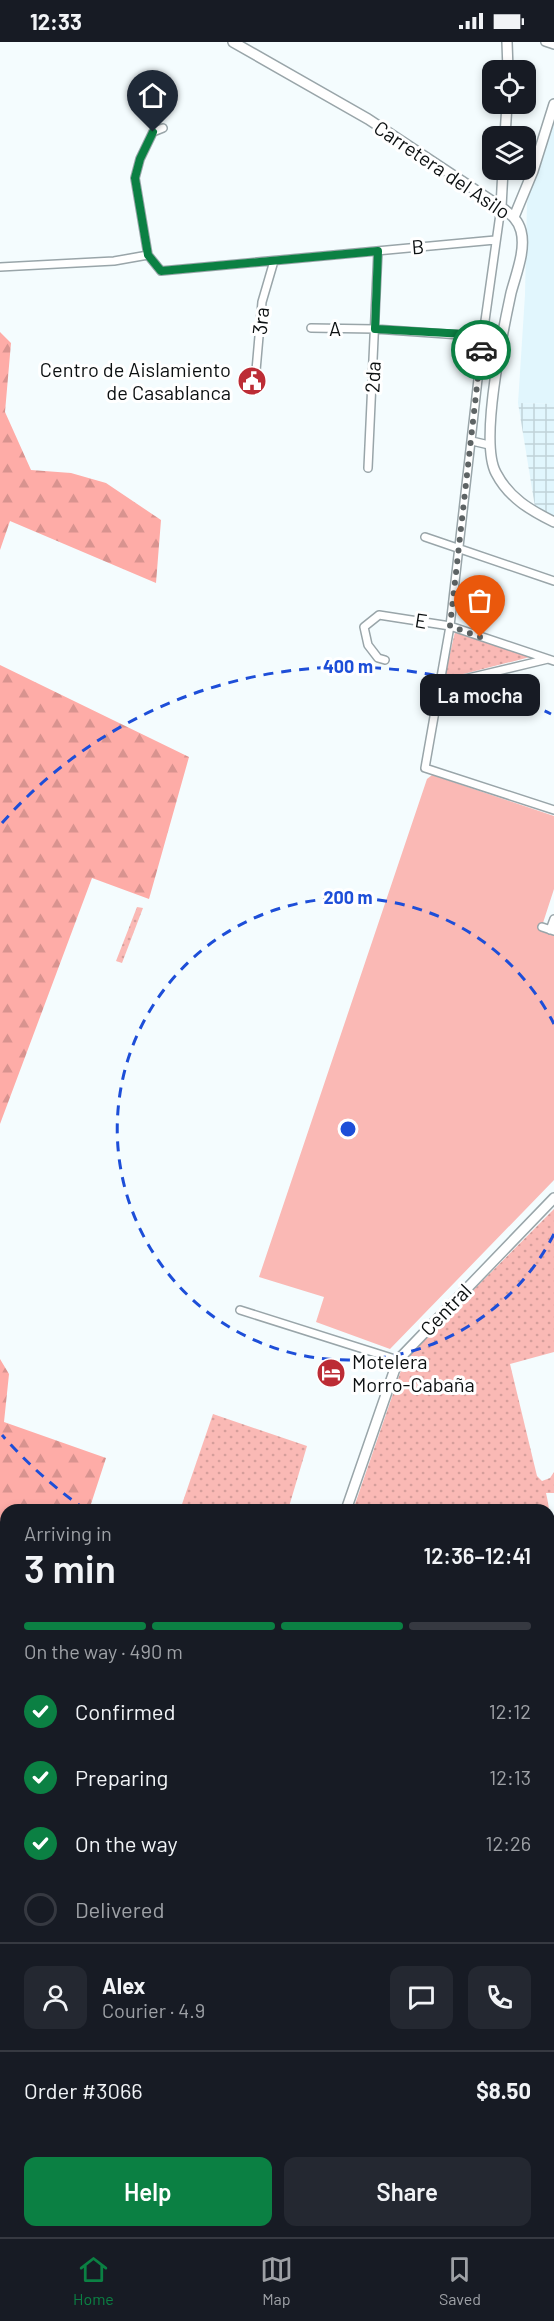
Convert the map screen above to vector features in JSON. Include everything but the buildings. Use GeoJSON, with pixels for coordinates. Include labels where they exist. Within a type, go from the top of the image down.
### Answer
{"type":"FeatureCollection","features":[{"type":"Feature","properties":{"kind":"street","name":"Carretera del Asilo"},"geometry":{"type":"LineString","coordinates":[[233,42],[368,119],[514,217],[522,232],[523,243],[503,338],[489,445],[495,471],[508,491],[524,507],[554,522]]}},
{"type":"Feature","properties":{"kind":"street"},"geometry":{"type":"LineString","coordinates":[[507,42],[508,60]]}},
{"type":"Feature","properties":{"kind":"street"},"geometry":{"type":"LineString","coordinates":[[545,42],[554,45]]}},
{"type":"Feature","properties":{"kind":"street"},"geometry":{"type":"LineString","coordinates":[[498,223],[503,218],[514,217],[533,171],[554,104]]}},
{"type":"Feature","properties":{"kind":"street"},"geometry":{"type":"LineString","coordinates":[[0,267],[114,261],[148,255],[135,178],[140,159],[153,132],[163,128]]}},
{"type":"Feature","properties":{"kind":"street"},"geometry":{"type":"LineString","coordinates":[[502,180],[450,626],[425,768],[554,810]]}},
{"type":"Feature","properties":{"kind":"street","name":"B"},"geometry":{"type":"LineString","coordinates":[[148,255],[161,271],[495,240]]}},
{"type":"Feature","properties":{"kind":"street","name":"2da"},"geometry":{"type":"LineString","coordinates":[[368,468],[378,251]]}},
{"type":"Feature","properties":{"kind":"street","name":"3ra"},"geometry":{"type":"LineString","coordinates":[[255,381],[262,302],[274,261]]}},
{"type":"Feature","properties":{"kind":"street","name":"A"},"geometry":{"type":"LineString","coordinates":[[311,328],[375,329],[503,338]]}},
{"type":"Feature","properties":{"kind":"street"},"geometry":{"type":"LineString","coordinates":[[471,441],[489,445]]}},
{"type":"Feature","properties":{"kind":"street"},"geometry":{"type":"LineString","coordinates":[[424,537],[554,580]]}},
{"type":"Feature","properties":{"kind":"street","name":"E"},"geometry":{"type":"LineString","coordinates":[[385,660],[378,658],[368,645],[364,627],[379,615],[450,626],[551,660]]}},
{"type":"Feature","properties":{"kind":"street"},"geometry":{"type":"LineString","coordinates":[[440,685],[551,660]]}},
{"type":"Feature","properties":{"kind":"street"},"geometry":{"type":"LineString","coordinates":[[542,927],[552,931],[554,919]]}},
{"type":"Feature","properties":{"kind":"street","name":"Central"},"geometry":{"type":"LineString","coordinates":[[348,1504],[398,1360],[554,1198]]}},
{"type":"Feature","properties":{"kind":"street"},"geometry":{"type":"LineString","coordinates":[[240,1310],[398,1360]]}},
{"type":"Feature","properties":{"kind":"shaded area"},"geometry":{"type":"Polygon","coordinates":[[[554,107],[554,404],[518,403],[525,295],[527,202],[533,180],[536,180],[536,170],[554,107]]]}},
{"type":"Feature","properties":{"kind":"shaded area"},"geometry":{"type":"Polygon","coordinates":[[[518,403],[554,404],[554,522],[536,513],[518,403]]]}},
{"type":"Feature","properties":{"kind":"shaded area"},"geometry":{"type":"Polygon","coordinates":[[[455,632],[530,657],[444,679],[455,632]]]}},
{"type":"Feature","properties":{"kind":"shaded area"},"geometry":{"type":"Polygon","coordinates":[[[432,775],[554,816],[554,889],[541,929],[554,934],[554,1180],[390,1349],[316,1322],[324,1297],[259,1277],[427,779],[432,775]]]}},
{"type":"Feature","properties":{"kind":"shaded area"},"geometry":{"type":"Polygon","coordinates":[[[137,907],[143,908],[122,963],[116,961],[137,907]]]}},
{"type":"Feature","properties":{"kind":"shaded area"},"geometry":{"type":"Polygon","coordinates":[[[554,1209],[554,1352],[510,1364],[537,1476],[542,1481],[550,1478],[554,1472],[554,1493],[546,1493],[548,1504],[355,1504],[405,1359],[554,1209]]]}},
{"type":"Feature","properties":{"kind":"shaded area"},"geometry":{"type":"Polygon","coordinates":[[[213,1414],[307,1446],[290,1504],[182,1504],[213,1414]]]}},
{"type":"Feature","properties":{"kind":"green space"},"geometry":{"type":"Polygon","coordinates":[[[0,332],[11,343],[5,412],[31,470],[71,473],[106,483],[161,520],[156,583],[10,521],[0,550],[0,332]]]}},
{"type":"Feature","properties":{"kind":"green space"},"geometry":{"type":"Polygon","coordinates":[[[0,665],[189,757],[149,899],[92,878],[0,1124],[0,665]]]}},
{"type":"Feature","properties":{"kind":"green space"},"geometry":{"type":"Polygon","coordinates":[[[0,1359],[9,1374],[4,1422],[106,1458],[91,1504],[0,1504],[0,1359]]]}},
{"type":"Feature","properties":{"kind":"way so far"},"geometry":{"type":"LineString","coordinates":[[480,637],[450,626],[481,350]]}},
{"type":"Feature","properties":{"kind":"place","name":"Centro de Aislamiento de Casablanca"},"geometry":{"type":"Point","coordinates":[252,381]}},
{"type":"Feature","properties":{"kind":"place","name":"La mocha"},"geometry":{"type":"Point","coordinates":[480,637]}},
{"type":"Feature","properties":{"kind":"place","name":"Motelera Morro-Cabaña"},"geometry":{"type":"Point","coordinates":[331,1373]}},
{"type":"Feature","properties":{"kind":"route"},"geometry":{"type":"LineString","coordinates":[[153,132],[140,159],[135,178],[148,255],[161,271],[378,251],[375,329],[483,335],[481,350]]}}]}
